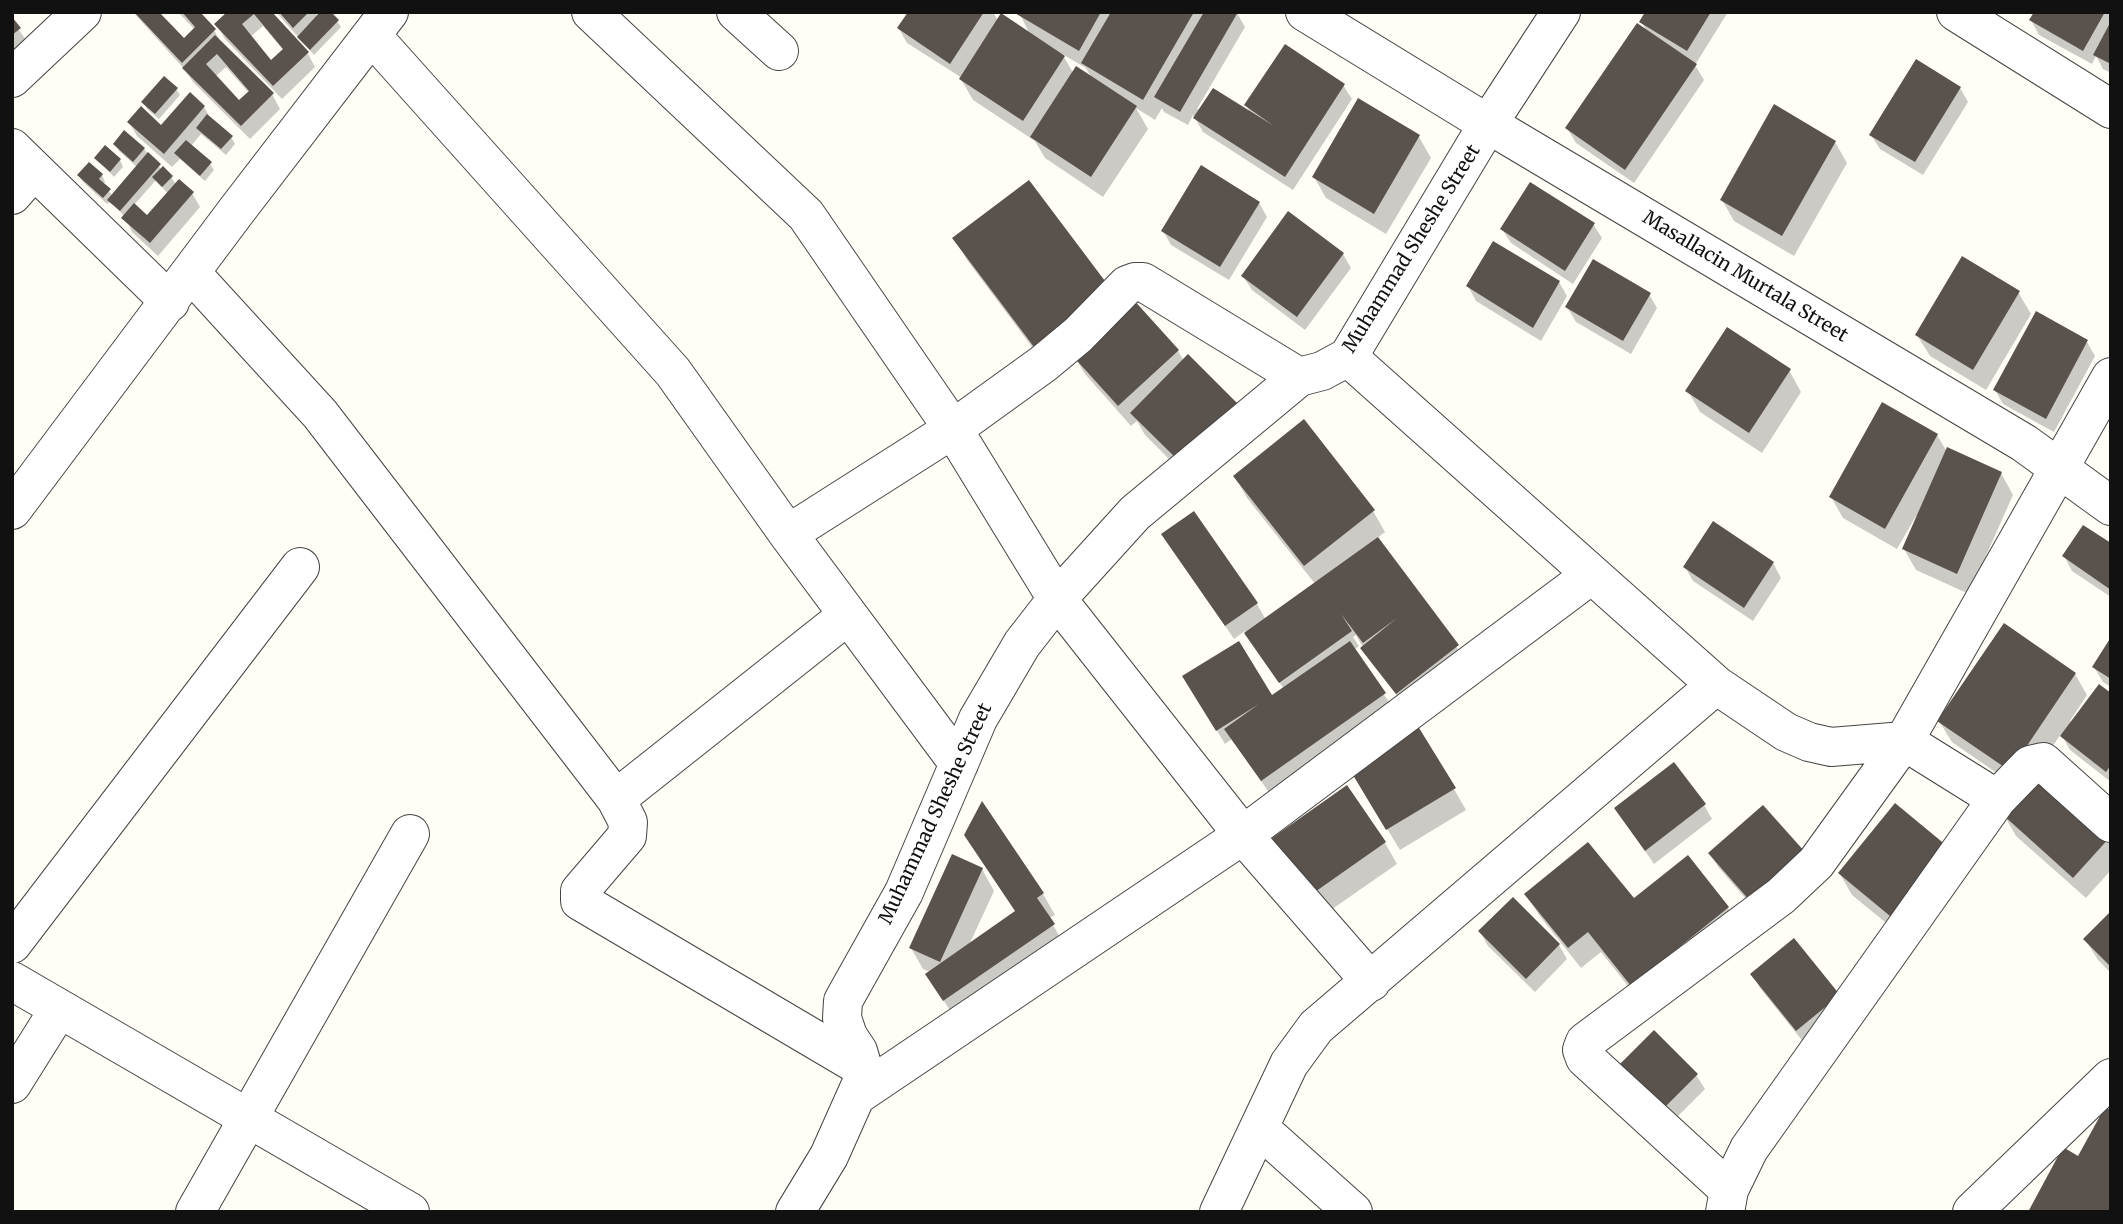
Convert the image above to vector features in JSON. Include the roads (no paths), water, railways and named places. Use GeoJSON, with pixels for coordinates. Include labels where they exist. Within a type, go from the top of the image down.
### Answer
{"type":"FeatureCollection","features":[{"type":"Feature","properties":{"kind":"street"},"geometry":{"type":"LineString","coordinates":[[12,78],[82,12]]}},
{"type":"Feature","properties":{"kind":"street"},"geometry":{"type":"LineString","coordinates":[[591,12],[806,215],[953,429],[1057,599],[1243,835],[1371,982]]}},
{"type":"Feature","properties":{"kind":"street"},"geometry":{"type":"LineString","coordinates":[[736,12],[779,51]]}},
{"type":"Feature","properties":{"kind":"street","name":"Masallacin Murtala Street"},"geometry":{"type":"LineString","coordinates":[[1305,12],[2024,443],[2111,506]]}},
{"type":"Feature","properties":{"kind":"street"},"geometry":{"type":"LineString","coordinates":[[1488,124],[1561,12]]}},
{"type":"Feature","properties":{"kind":"street"},"geometry":{"type":"LineString","coordinates":[[1956,12],[2111,109]]}},
{"type":"Feature","properties":{"kind":"street"},"geometry":{"type":"LineString","coordinates":[[12,510],[380,24],[673,372],[788,534],[959,764]]}},
{"type":"Feature","properties":{"kind":"street","name":"Muhammad Sheshe Street"},"geometry":{"type":"LineString","coordinates":[[860,1082],[858,1051],[848,1036],[842,1018],[843,1001],[904,892],[978,719],[1015,655],[1057,599],[1135,513],[1298,377],[1322,371],[1348,357],[1488,124]]}},
{"type":"Feature","properties":{"kind":"street"},"geometry":{"type":"LineString","coordinates":[[19,171],[180,287],[320,414],[616,799],[628,822],[627,836],[580,891],[580,901],[860,1082]]}},
{"type":"Feature","properties":{"kind":"street"},"geometry":{"type":"LineString","coordinates":[[788,534],[953,429],[1043,364],[1077,335],[1127,285],[1135,282],[1143,282],[1298,377]]}},
{"type":"Feature","properties":{"kind":"street"},"geometry":{"type":"LineString","coordinates":[[1348,357],[1716,685],[1786,732],[1809,742],[1831,747],[1904,741],[1997,799]]}},
{"type":"Feature","properties":{"kind":"street"},"geometry":{"type":"LineString","coordinates":[[2111,377],[1904,741],[1816,863],[1781,896],[1585,1042],[1582,1050],[1585,1058],[1727,1201],[1749,1149],[1997,799],[2030,765],[2043,762],[2111,822]]}},
{"type":"Feature","properties":{"kind":"street"},"geometry":{"type":"LineString","coordinates":[[12,944],[300,567]]}},
{"type":"Feature","properties":{"kind":"street"},"geometry":{"type":"LineString","coordinates":[[795,1212],[830,1156],[860,1082],[1243,835],[1591,575]]}},
{"type":"Feature","properties":{"kind":"street"},"geometry":{"type":"LineString","coordinates":[[616,799],[848,615]]}},
{"type":"Feature","properties":{"kind":"street"},"geometry":{"type":"LineString","coordinates":[[1219,1212],[1289,1064],[1316,1027],[1716,685]]}},
{"type":"Feature","properties":{"kind":"street"},"geometry":{"type":"LineString","coordinates":[[195,1212],[250,1120],[410,834]]}},
{"type":"Feature","properties":{"kind":"street"},"geometry":{"type":"LineString","coordinates":[[12,981],[410,1212]]}},
{"type":"Feature","properties":{"kind":"street"},"geometry":{"type":"LineString","coordinates":[[12,1084],[59,1009]]}},
{"type":"Feature","properties":{"kind":"street"},"geometry":{"type":"LineString","coordinates":[[1972,1212],[2111,1078]]}},
{"type":"Feature","properties":{"kind":"street"},"geometry":{"type":"LineString","coordinates":[[1259,1128],[1353,1212]]}}]}
